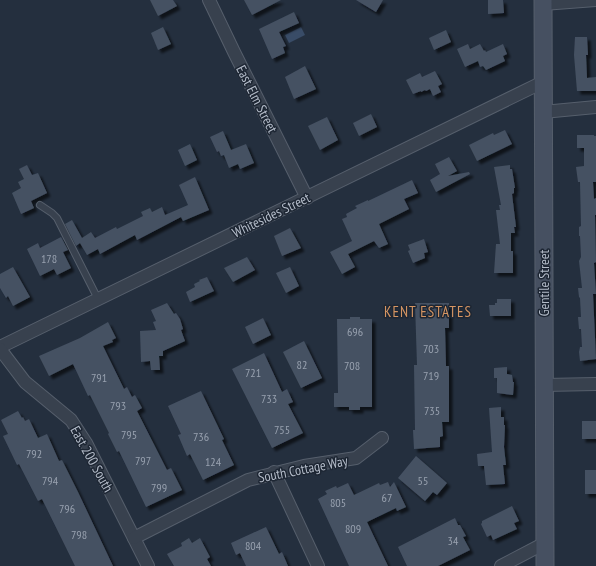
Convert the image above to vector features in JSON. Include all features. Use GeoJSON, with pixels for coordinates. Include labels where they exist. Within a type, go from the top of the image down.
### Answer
{"type":"FeatureCollection","features":[{"type":"Feature","properties":{"kind":"main road","name":"Gentile Street"},"geometry":{"type":"LineString","coordinates":[[543,2],[542,82],[545,566]]}},
{"type":"Feature","properties":{"kind":"street","name":"East Elm Street"},"geometry":{"type":"LineString","coordinates":[[209,0],[307,198]]}},
{"type":"Feature","properties":{"kind":"street"},"geometry":{"type":"LineString","coordinates":[[543,2],[592,0]]}},
{"type":"Feature","properties":{"kind":"street","name":"Whitesides Street"},"geometry":{"type":"LineString","coordinates":[[0,348],[542,82]]}},
{"type":"Feature","properties":{"kind":"street"},"geometry":{"type":"LineString","coordinates":[[543,112],[596,107]]}},
{"type":"Feature","properties":{"kind":"street","name":"East 200 South"},"geometry":{"type":"LineString","coordinates":[[0,348],[25,382],[71,420],[86,443],[148,566]]}},
{"type":"Feature","properties":{"kind":"street"},"geometry":{"type":"LineString","coordinates":[[544,385],[596,384]]}},
{"type":"Feature","properties":{"kind":"street","name":"South Cottage Way"},"geometry":{"type":"LineString","coordinates":[[134,538],[248,480],[274,472],[356,458],[382,438]]}},
{"type":"Feature","properties":{"kind":"street"},"geometry":{"type":"LineString","coordinates":[[274,472],[318,566]]}},
{"type":"Feature","properties":{"kind":"street"},"geometry":{"type":"LineString","coordinates":[[501,566],[545,544]]}},
{"type":"Feature","properties":{"kind":"lane"},"geometry":{"type":"LineString","coordinates":[[40,205],[57,218],[98,299]]}},
{"type":"Feature","properties":{"kind":"water"},"geometry":{"type":"Polygon","coordinates":[[[301,27],[305,35],[289,43],[285,35],[301,27]]]}},
{"type":"Feature","properties":{"kind":"building"},"geometry":{"type":"Polygon","coordinates":[[[150,0],[173,0],[177,6],[158,16],[150,0]]]}},
{"type":"Feature","properties":{"kind":"building"},"geometry":{"type":"Polygon","coordinates":[[[244,0],[281,0],[252,15],[244,0]]]}},
{"type":"Feature","properties":{"kind":"building"},"geometry":{"type":"Polygon","coordinates":[[[356,0],[383,0],[376,12],[356,0]]]}},
{"type":"Feature","properties":{"kind":"building"},"geometry":{"type":"Polygon","coordinates":[[[488,0],[503,0],[504,13],[488,14],[488,0]]]}},
{"type":"Feature","properties":{"kind":"building"},"geometry":{"type":"Polygon","coordinates":[[[294,12],[299,23],[279,32],[286,46],[283,47],[285,53],[272,59],[259,29],[294,12]]]}},
{"type":"Feature","properties":{"kind":"building"},"geometry":{"type":"Polygon","coordinates":[[[163,27],[171,44],[158,50],[151,33],[163,27]]]}},
{"type":"Feature","properties":{"kind":"building"},"geometry":{"type":"Polygon","coordinates":[[[446,30],[451,42],[434,50],[429,38],[446,30]]]}},
{"type":"Feature","properties":{"kind":"building"},"geometry":{"type":"Polygon","coordinates":[[[575,37],[587,37],[587,78],[596,77],[596,91],[577,91],[574,55],[575,37]]]}},
{"type":"Feature","properties":{"kind":"building"},"geometry":{"type":"Polygon","coordinates":[[[468,44],[470,49],[480,44],[486,52],[503,44],[507,54],[503,56],[505,61],[486,70],[483,66],[480,67],[478,61],[465,67],[457,49],[468,44]]]}},
{"type":"Feature","properties":{"kind":"building"},"geometry":{"type":"Polygon","coordinates":[[[305,66],[316,89],[294,99],[285,77],[305,66]]]}},
{"type":"Feature","properties":{"kind":"building"},"geometry":{"type":"Polygon","coordinates":[[[435,71],[442,84],[438,86],[441,92],[433,96],[430,89],[413,94],[406,80],[420,73],[422,77],[435,71]]]}},
{"type":"Feature","properties":{"kind":"building"},"geometry":{"type":"Polygon","coordinates":[[[371,114],[377,127],[359,136],[353,123],[371,114]]]}},
{"type":"Feature","properties":{"kind":"building"},"geometry":{"type":"Polygon","coordinates":[[[327,117],[338,140],[320,150],[308,126],[327,117]]]}},
{"type":"Feature","properties":{"kind":"building"},"geometry":{"type":"Polygon","coordinates":[[[505,130],[512,144],[477,161],[469,145],[493,133],[494,135],[505,130]]]}},
{"type":"Feature","properties":{"kind":"building"},"geometry":{"type":"Polygon","coordinates":[[[223,131],[231,150],[246,144],[254,163],[240,169],[238,164],[229,168],[224,155],[221,156],[219,151],[217,152],[210,137],[223,131]]]}},
{"type":"Feature","properties":{"kind":"building"},"geometry":{"type":"Polygon","coordinates":[[[577,135],[596,136],[596,182],[593,182],[594,199],[596,198],[596,262],[594,263],[596,294],[593,294],[596,359],[580,361],[579,352],[580,347],[582,347],[581,329],[579,329],[578,317],[581,317],[578,288],[582,288],[579,261],[581,257],[579,227],[581,226],[580,182],[578,182],[576,167],[584,166],[584,148],[577,148],[577,135]]]}},
{"type":"Feature","properties":{"kind":"building"},"geometry":{"type":"Polygon","coordinates":[[[190,144],[197,160],[185,166],[178,150],[190,144]]]}},
{"type":"Feature","properties":{"kind":"building"},"geometry":{"type":"Polygon","coordinates":[[[449,157],[457,171],[448,176],[469,172],[470,174],[436,192],[430,180],[440,174],[435,164],[449,157]]]}},
{"type":"Feature","properties":{"kind":"building"},"geometry":{"type":"Polygon","coordinates":[[[27,165],[32,175],[38,173],[47,193],[31,201],[34,208],[21,214],[12,193],[21,188],[18,182],[24,179],[19,169],[27,165]]]}},
{"type":"Feature","properties":{"kind":"building"},"geometry":{"type":"Polygon","coordinates":[[[510,165],[515,188],[514,193],[512,194],[516,227],[514,227],[515,233],[511,233],[513,273],[494,273],[496,244],[500,244],[496,210],[500,210],[499,205],[501,205],[494,167],[510,165]]]}},
{"type":"Feature","properties":{"kind":"building"},"geometry":{"type":"Polygon","coordinates":[[[195,177],[209,210],[183,221],[181,217],[137,240],[135,235],[100,254],[98,249],[87,255],[80,243],[76,246],[65,224],[72,220],[82,238],[91,232],[95,238],[116,227],[117,229],[143,216],[141,212],[150,208],[152,212],[162,207],[165,215],[188,205],[179,185],[195,177]]]}},
{"type":"Feature","properties":{"kind":"building"},"geometry":{"type":"Polygon","coordinates":[[[412,180],[418,193],[404,199],[409,209],[379,224],[388,244],[379,248],[374,241],[348,254],[355,267],[342,274],[330,252],[352,241],[342,219],[347,217],[346,214],[357,208],[355,206],[412,180]]]}},
{"type":"Feature","properties":{"kind":"building"},"geometry":{"type":"Polygon","coordinates":[[[290,228],[301,248],[282,256],[274,236],[290,228]]]}},
{"type":"Feature","properties":{"kind":"building"},"geometry":{"type":"Polygon","coordinates":[[[61,237],[68,250],[63,252],[71,268],[57,275],[54,269],[40,276],[27,249],[38,243],[40,248],[61,237]]]}},
{"type":"Feature","properties":{"kind":"building"},"geometry":{"type":"Polygon","coordinates":[[[424,239],[428,252],[424,253],[425,258],[413,263],[408,251],[410,250],[408,245],[424,239]]]}},
{"type":"Feature","properties":{"kind":"building"},"geometry":{"type":"Polygon","coordinates":[[[247,257],[255,270],[233,282],[224,268],[247,257]]]}},
{"type":"Feature","properties":{"kind":"building"},"geometry":{"type":"Polygon","coordinates":[[[13,267],[30,297],[13,306],[8,296],[6,298],[0,288],[0,274],[13,267]]]}},
{"type":"Feature","properties":{"kind":"building"},"geometry":{"type":"Polygon","coordinates":[[[290,267],[299,286],[286,293],[276,273],[290,267]]]}},
{"type":"Feature","properties":{"kind":"building"},"geometry":{"type":"Polygon","coordinates":[[[207,277],[214,291],[190,302],[186,292],[195,287],[194,284],[200,281],[199,280],[207,277]]]}},
{"type":"Feature","properties":{"kind":"building"},"geometry":{"type":"Polygon","coordinates":[[[497,299],[511,299],[511,316],[490,316],[489,305],[495,305],[495,303],[497,303],[497,299]]]}},
{"type":"Feature","properties":{"kind":"building"},"geometry":{"type":"Polygon","coordinates":[[[167,303],[174,314],[176,313],[180,319],[183,329],[181,330],[185,341],[163,351],[163,356],[159,356],[160,370],[151,370],[150,361],[141,362],[140,331],[156,330],[153,322],[156,321],[151,310],[167,303]]]}},
{"type":"Feature","properties":{"kind":"building"},"geometry":{"type":"Polygon","coordinates":[[[415,303],[449,303],[449,328],[445,328],[446,366],[449,366],[449,422],[442,422],[443,436],[440,437],[440,447],[414,449],[414,365],[417,365],[415,303]]]}},
{"type":"Feature","properties":{"kind":"building"},"geometry":{"type":"Polygon","coordinates":[[[350,317],[372,319],[372,407],[360,407],[360,410],[349,410],[349,407],[334,407],[334,393],[338,393],[337,319],[350,319],[350,317]]]}},
{"type":"Feature","properties":{"kind":"building"},"geometry":{"type":"Polygon","coordinates":[[[263,318],[271,335],[253,344],[245,327],[263,318]]]}},
{"type":"Feature","properties":{"kind":"building"},"geometry":{"type":"Polygon","coordinates":[[[108,322],[116,338],[112,340],[113,342],[103,346],[124,389],[127,387],[132,397],[135,395],[142,408],[137,411],[167,470],[171,468],[182,490],[146,507],[119,451],[117,452],[90,395],[88,396],[73,364],[49,376],[39,356],[80,338],[108,322]]]}},
{"type":"Feature","properties":{"kind":"building"},"geometry":{"type":"Polygon","coordinates":[[[304,341],[322,378],[301,388],[283,352],[304,341]]]}},
{"type":"Feature","properties":{"kind":"building"},"geometry":{"type":"Polygon","coordinates":[[[264,353],[282,392],[287,389],[293,402],[288,404],[303,433],[272,448],[232,369],[264,353]]]}},
{"type":"Feature","properties":{"kind":"building"},"geometry":{"type":"Polygon","coordinates":[[[507,367],[507,374],[512,375],[514,382],[513,395],[497,393],[497,378],[494,378],[494,368],[507,367]]]}},
{"type":"Feature","properties":{"kind":"building"},"geometry":{"type":"Polygon","coordinates":[[[201,391],[224,439],[222,440],[234,465],[203,480],[190,454],[187,456],[178,435],[181,434],[168,406],[201,391]]]}},
{"type":"Feature","properties":{"kind":"building"},"geometry":{"type":"Polygon","coordinates":[[[501,407],[501,417],[504,417],[505,425],[504,447],[506,465],[503,465],[505,484],[486,485],[484,466],[478,466],[477,454],[492,452],[489,408],[501,407]]]}},
{"type":"Feature","properties":{"kind":"building"},"geometry":{"type":"Polygon","coordinates":[[[18,411],[25,421],[29,419],[38,438],[47,434],[59,461],[62,460],[78,492],[113,566],[75,566],[42,499],[38,501],[19,464],[17,465],[3,436],[8,434],[1,420],[18,411]]]}},
{"type":"Feature","properties":{"kind":"building"},"geometry":{"type":"Polygon","coordinates":[[[582,421],[596,421],[596,439],[582,439],[582,421]]]}},
{"type":"Feature","properties":{"kind":"building"},"geometry":{"type":"Polygon","coordinates":[[[416,456],[447,483],[437,495],[433,492],[425,501],[398,478],[416,456]]]}},
{"type":"Feature","properties":{"kind":"building"},"geometry":{"type":"Polygon","coordinates":[[[585,470],[596,470],[596,494],[585,494],[585,470]]]}},
{"type":"Feature","properties":{"kind":"building"},"geometry":{"type":"Polygon","coordinates":[[[388,482],[390,487],[394,482],[406,507],[397,511],[396,508],[367,522],[388,566],[349,566],[318,499],[327,494],[325,491],[348,483],[354,495],[379,483],[380,485],[388,482]]]}},
{"type":"Feature","properties":{"kind":"building"},"geometry":{"type":"Polygon","coordinates":[[[512,506],[519,521],[514,523],[517,529],[493,540],[491,535],[487,537],[481,524],[482,521],[512,506]]]}},
{"type":"Feature","properties":{"kind":"building"},"geometry":{"type":"Polygon","coordinates":[[[455,518],[466,536],[463,537],[470,550],[438,566],[407,566],[398,547],[455,518]]]}},
{"type":"Feature","properties":{"kind":"building"},"geometry":{"type":"Polygon","coordinates":[[[266,527],[279,554],[282,552],[288,566],[246,566],[240,553],[236,555],[231,543],[266,527]]]}},
{"type":"Feature","properties":{"kind":"building"},"geometry":{"type":"Polygon","coordinates":[[[189,538],[192,543],[200,538],[210,557],[207,559],[211,566],[174,566],[167,554],[182,546],[181,543],[189,538]]]}},
{"type":"Feature","properties":{"kind":"district","name":"KENT ESTATES"},"geometry":{"type":"Point","coordinates":[428,312]}}]}
